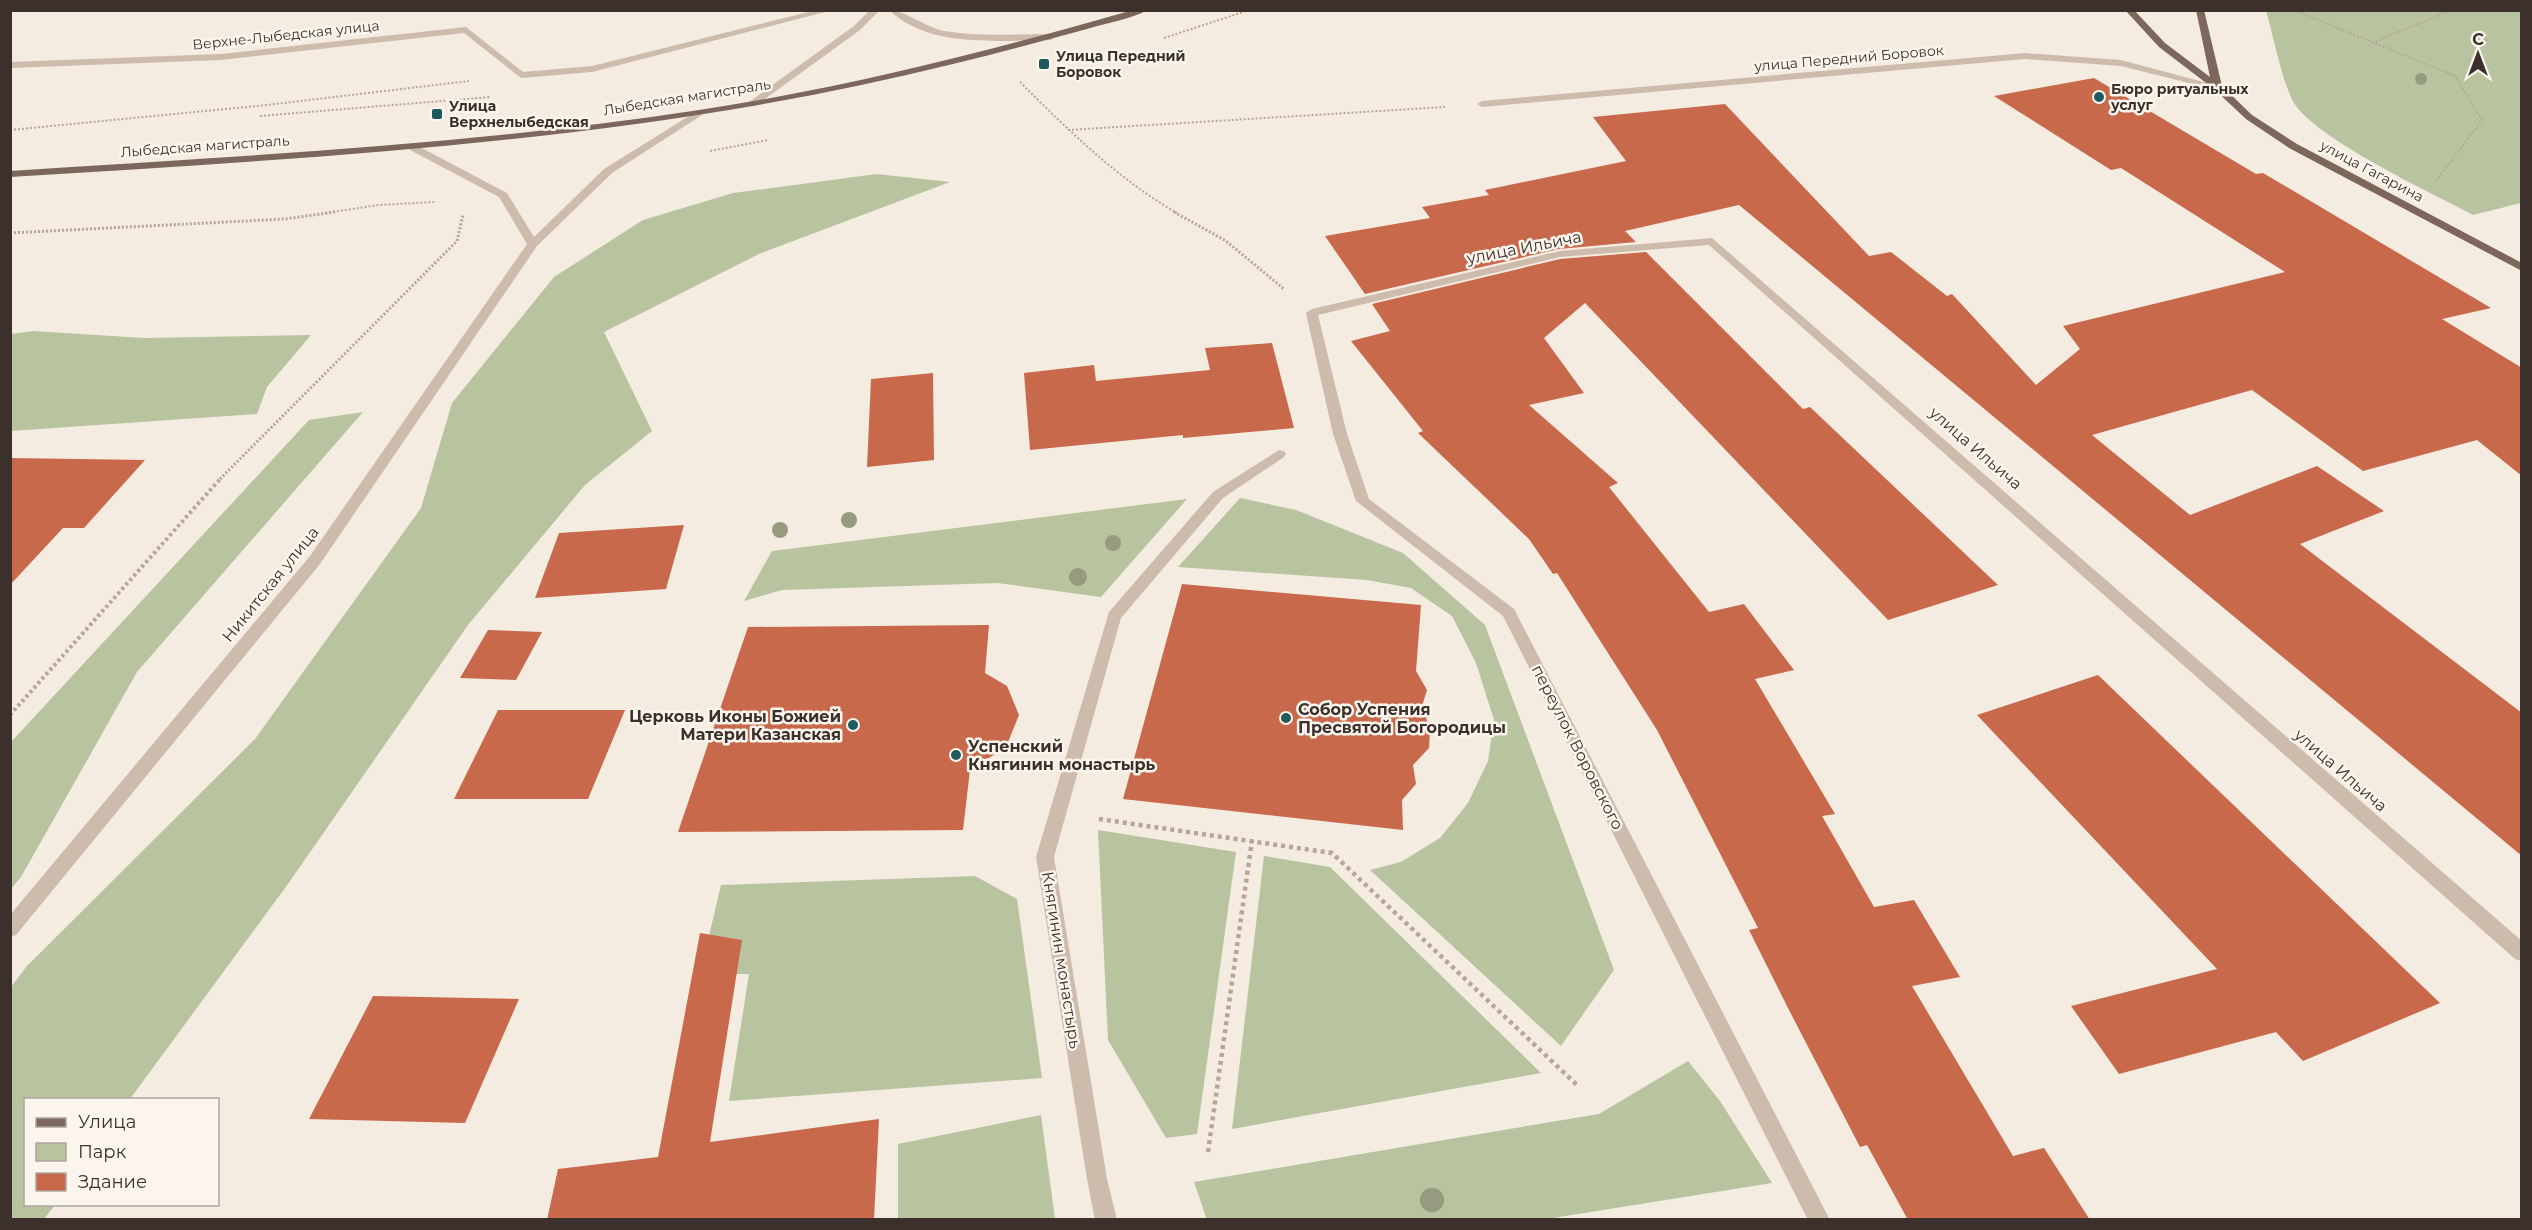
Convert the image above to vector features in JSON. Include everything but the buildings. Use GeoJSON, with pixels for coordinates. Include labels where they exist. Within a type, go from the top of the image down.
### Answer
{"type":"FeatureCollection","features":[{"type":"Feature","properties":{"kind":"main road","name":"Лыбедская магистраль"},"geometry":{"type":"LineString","coordinates":[[10,174],[414,148],[700,113],[861,82],[1051,37],[1144,10]]}},
{"type":"Feature","properties":{"kind":"main road","name":"улица Гагарина"},"geometry":{"type":"LineString","coordinates":[[2129,10],[2162,45],[2217,87],[2249,117],[2294,146],[2522,268]]}},
{"type":"Feature","properties":{"kind":"main road"},"geometry":{"type":"LineString","coordinates":[[2200,10],[2217,87]]}},
{"type":"Feature","properties":{"kind":"street"},"geometry":{"type":"LineString","coordinates":[[521,75],[592,69],[829,10]]}},
{"type":"Feature","properties":{"kind":"street"},"geometry":{"type":"LineString","coordinates":[[752,104],[857,28],[876,10]]}},
{"type":"Feature","properties":{"kind":"street"},"geometry":{"type":"LineString","coordinates":[[893,10],[904,21],[943,34],[1051,37]]}},
{"type":"Feature","properties":{"kind":"street","name":"Верхне-Лыбедская улица"},"geometry":{"type":"LineString","coordinates":[[10,65],[221,57],[466,30],[521,75]]}},
{"type":"Feature","properties":{"kind":"street","name":"улица Передний Боровок"},"geometry":{"type":"LineString","coordinates":[[1482,104],[2025,56],[2121,63],[2217,87]]}},
{"type":"Feature","properties":{"kind":"street","name":"Никитская улица"},"geometry":{"type":"LineString","coordinates":[[10,929],[315,560],[533,244],[608,171],[700,113]]}},
{"type":"Feature","properties":{"kind":"street"},"geometry":{"type":"LineString","coordinates":[[414,148],[502,195],[533,244]]}},
{"type":"Feature","properties":{"kind":"street","name":"улица Ильича"},"geometry":{"type":"LineString","coordinates":[[1312,313],[1560,255],[1712,240],[2522,953]]}},
{"type":"Feature","properties":{"kind":"street","name":"переулок Воровского"},"geometry":{"type":"LineString","coordinates":[[1312,313],[1340,434],[1363,501],[1509,612],[1820,1220]]}},
{"type":"Feature","properties":{"kind":"street","name":"Княгинин монастырь"},"geometry":{"type":"LineString","coordinates":[[1106,1220],[1097,1179],[1045,857],[1114,616],[1218,495],[1279,454]]}},
{"type":"Feature","properties":{"kind":"path"},"geometry":{"type":"LineString","coordinates":[[2294,10],[2372,44],[2455,76],[2482,120],[2432,186]]}},
{"type":"Feature","properties":{"kind":"path"},"geometry":{"type":"LineString","coordinates":[[2372,44],[2451,10]]}},
{"type":"Feature","properties":{"kind":"path"},"geometry":{"type":"LineString","coordinates":[[10,130],[267,105],[521,75]]}},
{"type":"Feature","properties":{"kind":"path"},"geometry":{"type":"LineString","coordinates":[[1017,79],[1068,130],[1148,196],[1226,241],[1312,313]]}},
{"type":"Feature","properties":{"kind":"path"},"geometry":{"type":"LineString","coordinates":[[1068,130],[1482,104]]}},
{"type":"Feature","properties":{"kind":"path"},"geometry":{"type":"LineString","coordinates":[[260,116],[267,105]]}},
{"type":"Feature","properties":{"kind":"path"},"geometry":{"type":"LineString","coordinates":[[10,233],[285,219],[379,205],[444,202]]}},
{"type":"Feature","properties":{"kind":"path"},"geometry":{"type":"LineString","coordinates":[[10,715],[222,477],[457,240],[464,212]]}},
{"type":"Feature","properties":{"kind":"path"},"geometry":{"type":"LineString","coordinates":[[1057,813],[1332,853],[1576,1085]]}},
{"type":"Feature","properties":{"kind":"path"},"geometry":{"type":"LineString","coordinates":[[1208,1152],[1252,840]]}},
{"type":"Feature","properties":{"kind":"green space"},"geometry":{"type":"Polygon","coordinates":[[[2266,11],[2521,11],[2521,203],[2473,215],[2376,164],[2325,133],[2306,117],[2290,95],[2266,11]]]}},
{"type":"Feature","properties":{"kind":"green space"},"geometry":{"type":"Polygon","coordinates":[[[877,174],[950,182],[759,254],[604,332],[652,431],[585,485],[468,625],[288,884],[131,1098],[24,1098],[24,1206],[54,1206],[44,1219],[11,1219],[11,987],[27,966],[255,739],[421,508],[452,403],[554,277],[643,220],[733,193],[877,174]]]}},
{"type":"Feature","properties":{"kind":"green space"},"geometry":{"type":"Polygon","coordinates":[[[33,331],[144,338],[311,335],[267,387],[257,414],[11,431],[11,334],[33,331]]]}},
{"type":"Feature","properties":{"kind":"green space"},"geometry":{"type":"Polygon","coordinates":[[[363,412],[137,672],[21,877],[11,889],[11,742],[309,420],[363,412]]]}},
{"type":"Feature","properties":{"kind":"green space"},"geometry":{"type":"Polygon","coordinates":[[[1240,498],[1296,510],[1403,553],[1485,625],[1614,970],[1561,1046],[1370,870],[1401,862],[1440,838],[1468,803],[1488,761],[1494,720],[1476,663],[1452,616],[1411,588],[1367,580],[1178,567],[1240,498]]]}},
{"type":"Feature","properties":{"kind":"green space"},"geometry":{"type":"Polygon","coordinates":[[[1187,499],[1101,597],[998,583],[782,590],[744,601],[772,551],[1187,499]]]}},
{"type":"Feature","properties":{"kind":"green space"},"geometry":{"type":"Polygon","coordinates":[[[1098,830],[1236,852],[1197,1134],[1166,1138],[1108,1040],[1098,830]]]}},
{"type":"Feature","properties":{"kind":"green space"},"geometry":{"type":"Polygon","coordinates":[[[1264,856],[1330,867],[1541,1073],[1232,1129],[1264,856]]]}},
{"type":"Feature","properties":{"kind":"green space"},"geometry":{"type":"Polygon","coordinates":[[[975,876],[1017,899],[1042,1078],[729,1101],[749,974],[700,974],[721,885],[975,876]]]}},
{"type":"Feature","properties":{"kind":"green space"},"geometry":{"type":"Polygon","coordinates":[[[1688,1061],[1720,1101],[1772,1183],[1547,1219],[1207,1220],[1194,1182],[1599,1114],[1688,1061]]]}},
{"type":"Feature","properties":{"kind":"green space"},"geometry":{"type":"Polygon","coordinates":[[[1041,1115],[1055,1219],[898,1219],[898,1144],[1041,1115]]]}},
{"type":"Feature","properties":{"kind":"place","name":"Улица Передний Боровок"},"geometry":{"type":"Point","coordinates":[1044,64]}},
{"type":"Feature","properties":{"kind":"place","name":"Бюро ритуальных услуг"},"geometry":{"type":"Point","coordinates":[2099,97]}},
{"type":"Feature","properties":{"kind":"place","name":"Улица Верхнелыбедская"},"geometry":{"type":"Point","coordinates":[437,114]}},
{"type":"Feature","properties":{"kind":"place","name":"Собор Успения Пресвятой Богородицы"},"geometry":{"type":"Point","coordinates":[1286,718]}},
{"type":"Feature","properties":{"kind":"place","name":"Церковь Иконы Божией Матери Казанская"},"geometry":{"type":"Point","coordinates":[853,725]}},
{"type":"Feature","properties":{"kind":"place","name":"Успенский Княгинин монастырь"},"geometry":{"type":"Point","coordinates":[956,755]}}]}
